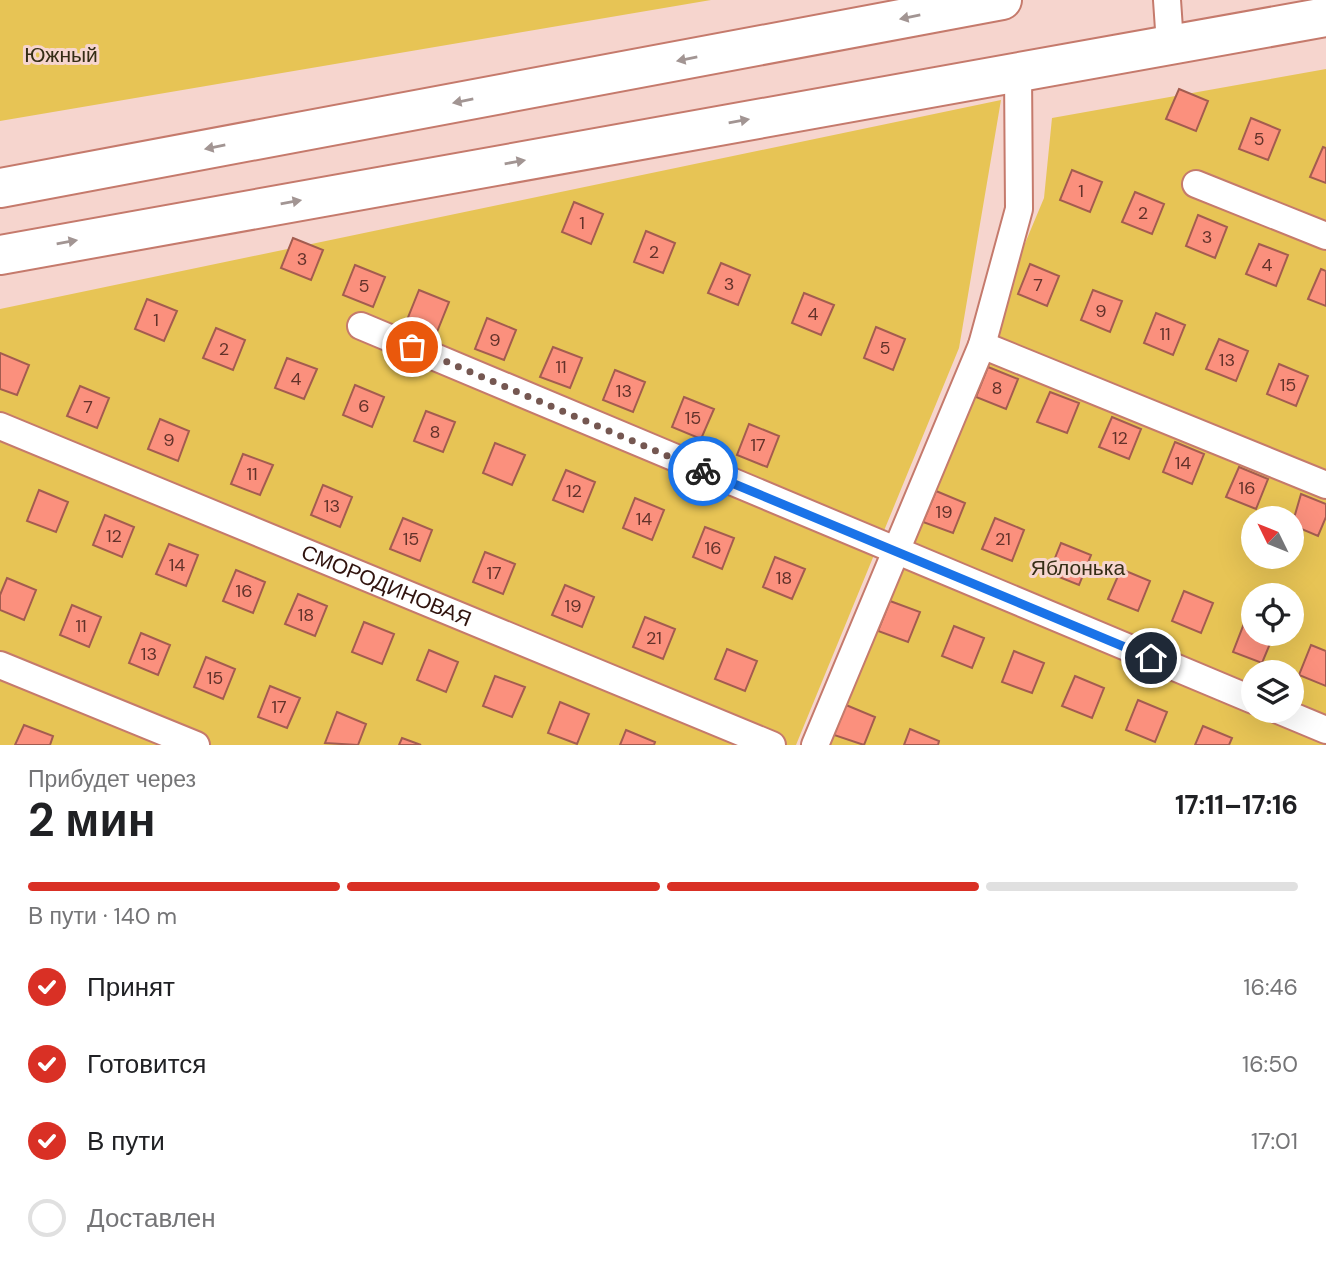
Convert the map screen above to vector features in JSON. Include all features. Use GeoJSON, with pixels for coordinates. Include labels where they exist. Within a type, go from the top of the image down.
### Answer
{"type":"FeatureCollection","features":[{"type":"Feature","properties":{"kind":"main road"},"geometry":{"type":"LineString","coordinates":[[0,188],[1002,0]]}},
{"type":"Feature","properties":{"kind":"main road"},"geometry":{"type":"LineString","coordinates":[[0,255],[1326,17]]}},
{"type":"Feature","properties":{"kind":"street"},"geometry":{"type":"LineString","coordinates":[[1167,0],[1170,44]]}},
{"type":"Feature","properties":{"kind":"street"},"geometry":{"type":"LineString","coordinates":[[815,745],[982,345],[1019,209],[1018,71]]}},
{"type":"Feature","properties":{"kind":"street"},"geometry":{"type":"LineString","coordinates":[[1196,184],[1326,236]]}},
{"type":"Feature","properties":{"kind":"street"},"geometry":{"type":"LineString","coordinates":[[361,326],[1241,695]]}},
{"type":"Feature","properties":{"kind":"street"},"geometry":{"type":"LineString","coordinates":[[982,345],[1326,485]]}},
{"type":"Feature","properties":{"kind":"street","name":"СМОРОДИНОВАЯ"},"geometry":{"type":"LineString","coordinates":[[0,426],[772,745]]}},
{"type":"Feature","properties":{"kind":"street"},"geometry":{"type":"LineString","coordinates":[[0,665],[196,745]]}},
{"type":"Feature","properties":{"kind":"street"},"geometry":{"type":"LineString","coordinates":[[1304,721],[1326,730]]}},
{"type":"Feature","properties":{"kind":"green space","name":"Южный"},"geometry":{"type":"Polygon","coordinates":[[[0,0],[711,0],[0,121],[0,0]]]}},
{"type":"Feature","properties":{"kind":"green space","name":"Яблонька"},"geometry":{"type":"Polygon","coordinates":[[[1326,69],[1326,745],[815,745],[1044,198],[1052,118],[1326,69]]]}},
{"type":"Feature","properties":{"kind":"green space"},"geometry":{"type":"Polygon","coordinates":[[[1001,100],[959,348],[796,745],[0,745],[0,309],[1001,100]]]}},
{"type":"Feature","properties":{"kind":"building"},"geometry":{"type":"Polygon","coordinates":[[[1179,89],[1208,101],[1196,131],[1166,119],[1179,89]]]}},
{"type":"Feature","properties":{"kind":"building"},"geometry":{"type":"Polygon","coordinates":[[[1251,118],[1280,130],[1268,160],[1239,149],[1251,118]]]}},
{"type":"Feature","properties":{"kind":"building"},"geometry":{"type":"Polygon","coordinates":[[[1323,147],[1326,148],[1326,183],[1310,177],[1323,147]]]}},
{"type":"Feature","properties":{"kind":"building"},"geometry":{"type":"Polygon","coordinates":[[[1072,170],[1102,182],[1090,212],[1060,200],[1072,170]]]}},
{"type":"Feature","properties":{"kind":"building"},"geometry":{"type":"Polygon","coordinates":[[[1135,192],[1164,204],[1152,234],[1122,222],[1135,192]]]}},
{"type":"Feature","properties":{"kind":"building"},"geometry":{"type":"Polygon","coordinates":[[[574,202],[603,214],[591,244],[562,232],[574,202]]]}},
{"type":"Feature","properties":{"kind":"building"},"geometry":{"type":"Polygon","coordinates":[[[1198,215],[1227,227],[1215,258],[1186,246],[1198,215]]]}},
{"type":"Feature","properties":{"kind":"building"},"geometry":{"type":"Polygon","coordinates":[[[646,231],[675,243],[663,273],[634,262],[646,231]]]}},
{"type":"Feature","properties":{"kind":"building"},"geometry":{"type":"Polygon","coordinates":[[[293,238],[323,250],[311,280],[281,268],[293,238]]]}},
{"type":"Feature","properties":{"kind":"building"},"geometry":{"type":"Polygon","coordinates":[[[1259,244],[1288,255],[1276,286],[1246,274],[1259,244]]]}},
{"type":"Feature","properties":{"kind":"building"},"geometry":{"type":"Polygon","coordinates":[[[721,263],[750,275],[738,305],[708,293],[721,263]]]}},
{"type":"Feature","properties":{"kind":"building"},"geometry":{"type":"Polygon","coordinates":[[[1030,264],[1059,276],[1047,306],[1018,294],[1030,264]]]}},
{"type":"Feature","properties":{"kind":"building"},"geometry":{"type":"Polygon","coordinates":[[[355,265],[385,277],[373,307],[343,295],[355,265]]]}},
{"type":"Feature","properties":{"kind":"building"},"geometry":{"type":"Polygon","coordinates":[[[1321,269],[1326,271],[1326,306],[1308,299],[1321,269]]]}},
{"type":"Feature","properties":{"kind":"building"},"geometry":{"type":"Polygon","coordinates":[[[419,290],[449,302],[437,332],[407,320],[419,290]]]}},
{"type":"Feature","properties":{"kind":"building"},"geometry":{"type":"Polygon","coordinates":[[[1093,290],[1122,301],[1110,332],[1081,320],[1093,290]]]}},
{"type":"Feature","properties":{"kind":"building"},"geometry":{"type":"Polygon","coordinates":[[[804,293],[834,305],[821,335],[792,323],[804,293]]]}},
{"type":"Feature","properties":{"kind":"building"},"geometry":{"type":"Polygon","coordinates":[[[147,299],[177,311],[164,341],[135,329],[147,299]]]}},
{"type":"Feature","properties":{"kind":"building"},"geometry":{"type":"Polygon","coordinates":[[[1156,313],[1185,325],[1173,355],[1144,343],[1156,313]]]}},
{"type":"Feature","properties":{"kind":"building"},"geometry":{"type":"Polygon","coordinates":[[[487,318],[516,330],[504,360],[475,349],[487,318]]]}},
{"type":"Feature","properties":{"kind":"building"},"geometry":{"type":"Polygon","coordinates":[[[876,327],[905,339],[893,370],[864,358],[876,327]]]}},
{"type":"Feature","properties":{"kind":"building"},"geometry":{"type":"Polygon","coordinates":[[[216,328],[245,340],[233,370],[203,358],[216,328]]]}},
{"type":"Feature","properties":{"kind":"building"},"geometry":{"type":"Polygon","coordinates":[[[1219,339],[1248,351],[1236,381],[1206,369],[1219,339]]]}},
{"type":"Feature","properties":{"kind":"building"},"geometry":{"type":"Polygon","coordinates":[[[553,347],[582,358],[570,388],[540,377],[553,347]]]}},
{"type":"Feature","properties":{"kind":"building"},"geometry":{"type":"Polygon","coordinates":[[[0,353],[29,365],[17,395],[0,389],[0,353]]]}},
{"type":"Feature","properties":{"kind":"building"},"geometry":{"type":"Polygon","coordinates":[[[287,358],[317,369],[304,399],[275,388],[287,358]]]}},
{"type":"Feature","properties":{"kind":"building"},"geometry":{"type":"Polygon","coordinates":[[[1279,364],[1308,376],[1296,406],[1267,394],[1279,364]]]}},
{"type":"Feature","properties":{"kind":"building"},"geometry":{"type":"Polygon","coordinates":[[[988,367],[1018,379],[1006,409],[976,397],[988,367]]]}},
{"type":"Feature","properties":{"kind":"building"},"geometry":{"type":"Polygon","coordinates":[[[615,370],[645,382],[633,412],[603,400],[615,370]]]}},
{"type":"Feature","properties":{"kind":"building"},"geometry":{"type":"Polygon","coordinates":[[[355,385],[384,397],[372,427],[343,415],[355,385]]]}},
{"type":"Feature","properties":{"kind":"building"},"geometry":{"type":"Polygon","coordinates":[[[80,386],[109,398],[97,428],[67,416],[80,386]]]}},
{"type":"Feature","properties":{"kind":"building"},"geometry":{"type":"Polygon","coordinates":[[[1050,392],[1079,403],[1067,433],[1037,422],[1050,392]]]}},
{"type":"Feature","properties":{"kind":"building"},"geometry":{"type":"Polygon","coordinates":[[[684,397],[714,409],[701,439],[672,427],[684,397]]]}},
{"type":"Feature","properties":{"kind":"building"},"geometry":{"type":"Polygon","coordinates":[[[426,411],[455,422],[443,452],[414,441],[426,411]]]}},
{"type":"Feature","properties":{"kind":"building"},"geometry":{"type":"Polygon","coordinates":[[[1112,417],[1141,429],[1129,459],[1099,447],[1112,417]]]}},
{"type":"Feature","properties":{"kind":"building"},"geometry":{"type":"Polygon","coordinates":[[[160,419],[189,431],[178,461],[148,449],[160,419]]]}},
{"type":"Feature","properties":{"kind":"building"},"geometry":{"type":"Polygon","coordinates":[[[749,424],[779,436],[767,467],[737,455],[749,424]]]}},
{"type":"Feature","properties":{"kind":"building"},"geometry":{"type":"Polygon","coordinates":[[[1175,442],[1204,454],[1192,484],[1163,472],[1175,442]]]}},
{"type":"Feature","properties":{"kind":"building"},"geometry":{"type":"Polygon","coordinates":[[[495,443],[525,455],[512,485],[483,473],[495,443]]]}},
{"type":"Feature","properties":{"kind":"building"},"geometry":{"type":"Polygon","coordinates":[[[243,454],[273,465],[260,495],[231,484],[243,454]]]}},
{"type":"Feature","properties":{"kind":"building"},"geometry":{"type":"Polygon","coordinates":[[[1239,467],[1268,479],[1257,506],[1248,506],[1226,497],[1239,467]]]}},
{"type":"Feature","properties":{"kind":"building"},"geometry":{"type":"Polygon","coordinates":[[[566,470],[595,482],[583,512],[553,500],[566,470]]]}},
{"type":"Feature","properties":{"kind":"building"},"geometry":{"type":"Polygon","coordinates":[[[323,485],[352,497],[340,527],[311,515],[323,485]]]}},
{"type":"Feature","properties":{"kind":"building"},"geometry":{"type":"Polygon","coordinates":[[[39,490],[68,502],[56,532],[27,521],[39,490]]]}},
{"type":"Feature","properties":{"kind":"building"},"geometry":{"type":"Polygon","coordinates":[[[936,491],[965,503],[953,533],[923,522],[936,491]]]}},
{"type":"Feature","properties":{"kind":"building"},"geometry":{"type":"Polygon","coordinates":[[[1301,494],[1326,504],[1326,517],[1318,536],[1304,530],[1304,506],[1298,506],[1301,494]]]}},
{"type":"Feature","properties":{"kind":"building"},"geometry":{"type":"Polygon","coordinates":[[[635,498],[664,510],[652,540],[623,528],[635,498]]]}},
{"type":"Feature","properties":{"kind":"building"},"geometry":{"type":"Polygon","coordinates":[[[105,515],[134,527],[122,557],[93,545],[105,515]]]}},
{"type":"Feature","properties":{"kind":"building"},"geometry":{"type":"Polygon","coordinates":[[[403,518],[432,530],[420,561],[390,549],[403,518]]]}},
{"type":"Feature","properties":{"kind":"building"},"geometry":{"type":"Polygon","coordinates":[[[995,518],[1024,530],[1012,561],[982,549],[995,518]]]}},
{"type":"Feature","properties":{"kind":"building"},"geometry":{"type":"Polygon","coordinates":[[[705,527],[734,538],[722,569],[693,557],[705,527]]]}},
{"type":"Feature","properties":{"kind":"building"},"geometry":{"type":"Polygon","coordinates":[[[1061,543],[1091,555],[1079,585],[1049,573],[1061,543]]]}},
{"type":"Feature","properties":{"kind":"building"},"geometry":{"type":"Polygon","coordinates":[[[169,544],[198,555],[186,586],[156,574],[169,544]]]}},
{"type":"Feature","properties":{"kind":"building"},"geometry":{"type":"Polygon","coordinates":[[[485,552],[515,564],[503,594],[473,582],[485,552]]]}},
{"type":"Feature","properties":{"kind":"building"},"geometry":{"type":"Polygon","coordinates":[[[775,557],[805,569],[792,599],[763,587],[775,557]]]}},
{"type":"Feature","properties":{"kind":"building"},"geometry":{"type":"Polygon","coordinates":[[[1121,569],[1150,581],[1138,611],[1108,599],[1121,569]]]}},
{"type":"Feature","properties":{"kind":"building"},"geometry":{"type":"Polygon","coordinates":[[[236,570],[265,582],[253,613],[223,601],[236,570]]]}},
{"type":"Feature","properties":{"kind":"building"},"geometry":{"type":"Polygon","coordinates":[[[7,578],[36,590],[24,620],[0,610],[0,595],[7,578]]]}},
{"type":"Feature","properties":{"kind":"building"},"geometry":{"type":"Polygon","coordinates":[[[565,585],[594,597],[582,627],[552,615],[565,585]]]}},
{"type":"Feature","properties":{"kind":"building"},"geometry":{"type":"Polygon","coordinates":[[[1184,591],[1213,603],[1201,633],[1172,621],[1184,591]]]}},
{"type":"Feature","properties":{"kind":"building"},"geometry":{"type":"Polygon","coordinates":[[[298,594],[327,606],[315,636],[285,624],[298,594]]]}},
{"type":"Feature","properties":{"kind":"building"},"geometry":{"type":"Polygon","coordinates":[[[890,601],[920,612],[908,642],[878,631],[890,601]]]}},
{"type":"Feature","properties":{"kind":"building"},"geometry":{"type":"Polygon","coordinates":[[[72,605],[101,617],[89,647],[60,635],[72,605]]]}},
{"type":"Feature","properties":{"kind":"building"},"geometry":{"type":"Polygon","coordinates":[[[645,617],[675,629],[663,659],[633,647],[645,617]]]}},
{"type":"Feature","properties":{"kind":"building"},"geometry":{"type":"Polygon","coordinates":[[[364,622],[394,634],[382,664],[352,652],[364,622]]]}},
{"type":"Feature","properties":{"kind":"building"},"geometry":{"type":"Polygon","coordinates":[[[954,626],[984,638],[972,668],[942,656],[954,626]]]}},
{"type":"Feature","properties":{"kind":"building"},"geometry":{"type":"Polygon","coordinates":[[[1241,631],[1241,646],[1269,646],[1263,660],[1254,660],[1233,652],[1241,631]]]}},
{"type":"Feature","properties":{"kind":"building"},"geometry":{"type":"Polygon","coordinates":[[[141,633],[170,645],[158,675],[129,663],[141,633]]]}},
{"type":"Feature","properties":{"kind":"building"},"geometry":{"type":"Polygon","coordinates":[[[1311,645],[1326,651],[1326,686],[1304,677],[1304,662],[1311,645]]]}},
{"type":"Feature","properties":{"kind":"building"},"geometry":{"type":"Polygon","coordinates":[[[727,649],[757,661],[745,691],[715,679],[727,649]]]}},
{"type":"Feature","properties":{"kind":"building"},"geometry":{"type":"Polygon","coordinates":[[[429,650],[458,662],[446,692],[417,680],[429,650]]]}},
{"type":"Feature","properties":{"kind":"building"},"geometry":{"type":"Polygon","coordinates":[[[1014,651],[1044,663],[1032,693],[1002,682],[1014,651]]]}},
{"type":"Feature","properties":{"kind":"building"},"geometry":{"type":"Polygon","coordinates":[[[206,657],[235,669],[223,699],[194,687],[206,657]]]}},
{"type":"Feature","properties":{"kind":"building"},"geometry":{"type":"Polygon","coordinates":[[[495,676],[525,687],[512,717],[483,706],[495,676]]]}},
{"type":"Feature","properties":{"kind":"building"},"geometry":{"type":"Polygon","coordinates":[[[1075,676],[1104,688],[1092,718],[1062,706],[1075,676]]]}},
{"type":"Feature","properties":{"kind":"building"},"geometry":{"type":"Polygon","coordinates":[[[270,686],[300,698],[287,728],[258,717],[270,686]]]}},
{"type":"Feature","properties":{"kind":"building"},"geometry":{"type":"Polygon","coordinates":[[[1138,700],[1167,712],[1155,742],[1126,730],[1138,700]]]}},
{"type":"Feature","properties":{"kind":"building"},"geometry":{"type":"Polygon","coordinates":[[[560,702],[589,714],[577,744],[548,733],[560,702]]]}},
{"type":"Feature","properties":{"kind":"building"},"geometry":{"type":"Polygon","coordinates":[[[846,705],[875,717],[864,745],[834,735],[846,705]]]}},
{"type":"Feature","properties":{"kind":"building"},"geometry":{"type":"Polygon","coordinates":[[[337,712],[366,724],[358,745],[325,743],[337,712]]]}},
{"type":"Feature","properties":{"kind":"building"},"geometry":{"type":"Polygon","coordinates":[[[24,725],[53,736],[50,745],[15,745],[24,725]]]}},
{"type":"Feature","properties":{"kind":"building"},"geometry":{"type":"Polygon","coordinates":[[[1203,726],[1232,738],[1229,745],[1195,745],[1203,726]]]}},
{"type":"Feature","properties":{"kind":"building"},"geometry":{"type":"Polygon","coordinates":[[[910,729],[939,741],[938,745],[904,745],[910,729]]]}},
{"type":"Feature","properties":{"kind":"building"},"geometry":{"type":"Polygon","coordinates":[[[626,730],[655,742],[654,745],[620,745],[626,730]]]}},
{"type":"Feature","properties":{"kind":"building"},"geometry":{"type":"Polygon","coordinates":[[[402,738],[421,745],[399,745],[402,738]]]}},
{"type":"Feature","properties":{"kind":"way so far"},"geometry":{"type":"LineString","coordinates":[[412,347],[703,471]]}},
{"type":"Feature","properties":{"kind":"route"},"geometry":{"type":"LineString","coordinates":[[703,471],[1151,658]]}}]}
